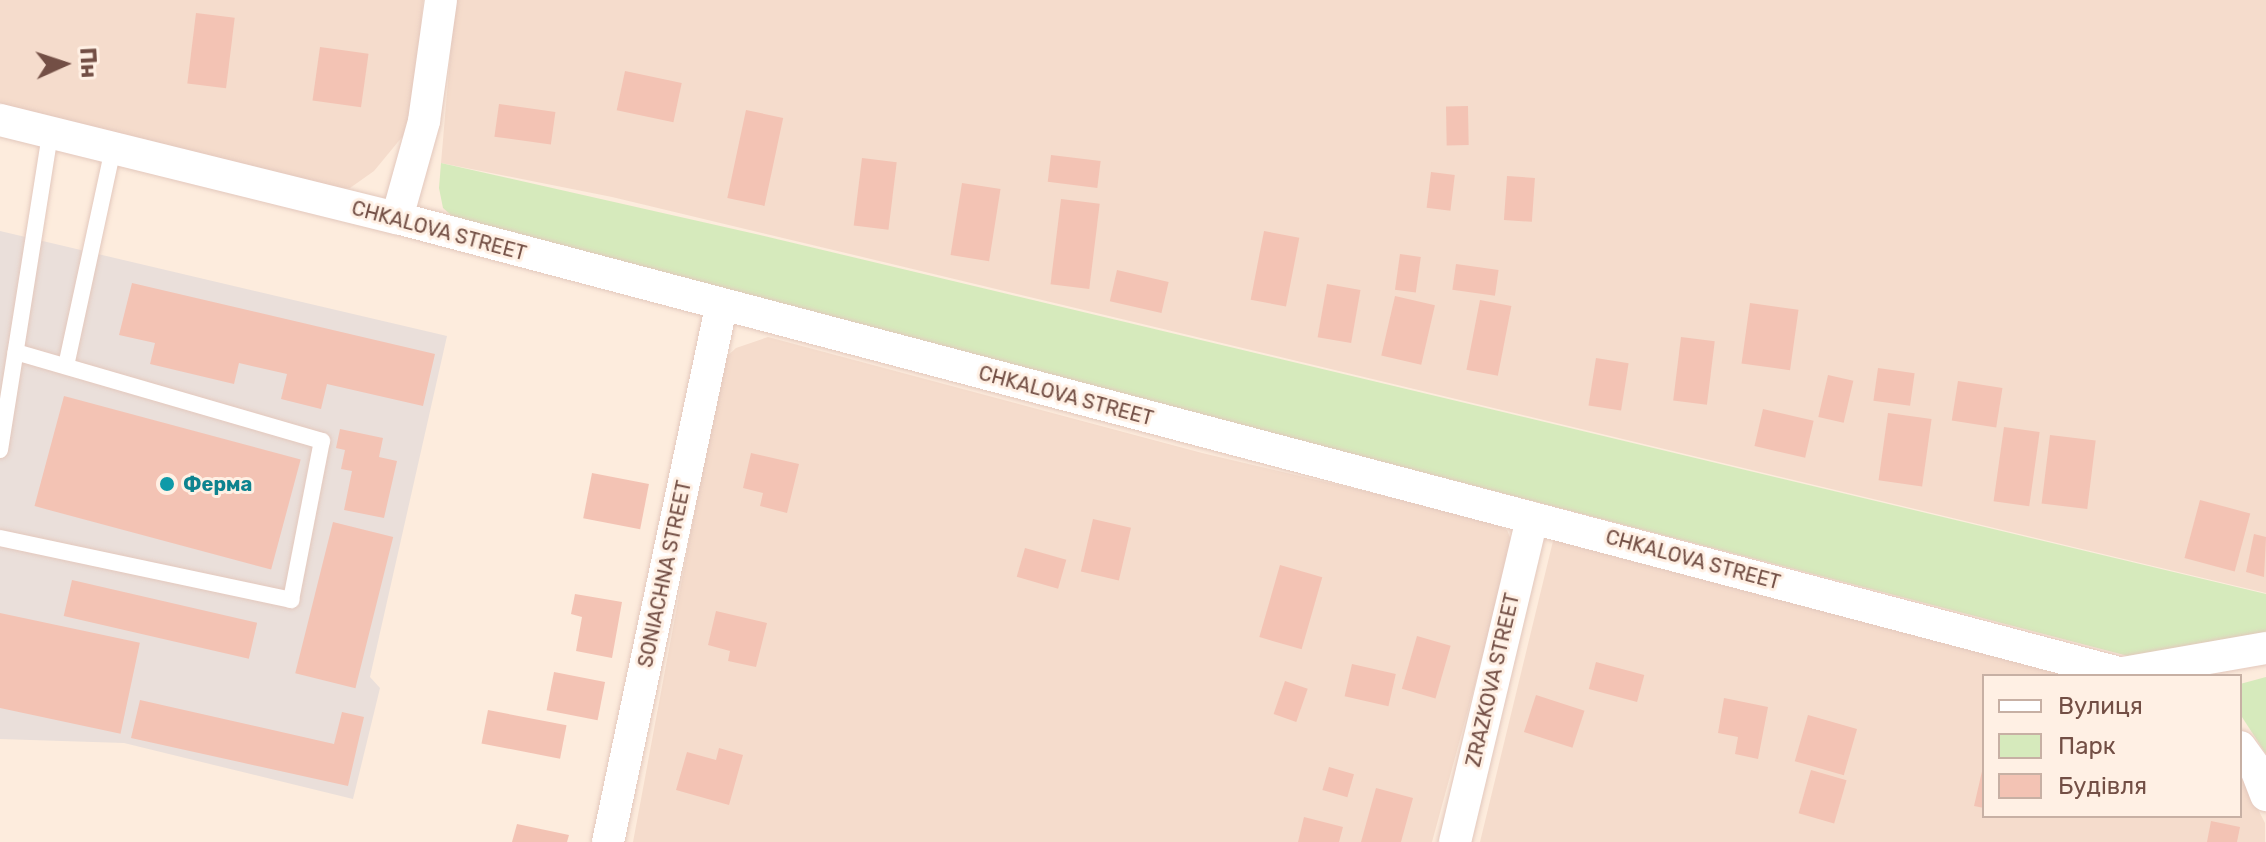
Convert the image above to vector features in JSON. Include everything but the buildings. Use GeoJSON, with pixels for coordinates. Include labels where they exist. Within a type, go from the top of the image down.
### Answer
{"type":"FeatureCollection","features":[{"type":"Feature","properties":{"kind":"street"},"geometry":{"type":"LineString","coordinates":[[397,218],[424,121],[441,0]]}},
{"type":"Feature","properties":{"kind":"street","name":"CHKALOVA STREET"},"geometry":{"type":"LineString","coordinates":[[0,120],[397,218],[721,307],[2127,674]]}},
{"type":"Feature","properties":{"kind":"street","name":"SONIACHNA STREET"},"geometry":{"type":"LineString","coordinates":[[608,842],[721,307]]}},
{"type":"Feature","properties":{"kind":"street","name":"ZRAZKOVA STREET"},"geometry":{"type":"LineString","coordinates":[[1455,842],[1532,518]]}},
{"type":"Feature","properties":{"kind":"street"},"geometry":{"type":"LineString","coordinates":[[2127,674],[2266,648]]}},
{"type":"Feature","properties":{"kind":"street"},"geometry":{"type":"LineString","coordinates":[[2242,750],[2256,769],[2266,795]]}},
{"type":"Feature","properties":{"kind":"lane"},"geometry":{"type":"LineString","coordinates":[[0,450],[50,133]]}},
{"type":"Feature","properties":{"kind":"lane"},"geometry":{"type":"LineString","coordinates":[[66,366],[113,148]]}},
{"type":"Feature","properties":{"kind":"lane"},"geometry":{"type":"LineString","coordinates":[[0,538],[291,600],[322,441],[16,352]]}},
{"type":"Feature","properties":{"kind":"shaded area"},"geometry":{"type":"Polygon","coordinates":[[[0,0],[423,0],[412,125],[374,171],[350,188],[331,190],[0,105],[0,0]]]}},
{"type":"Feature","properties":{"kind":"shaded area"},"geometry":{"type":"Polygon","coordinates":[[[455,0],[2266,0],[2266,593],[612,197],[441,163],[455,0]]]}},
{"type":"Feature","properties":{"kind":"shaded area"},"geometry":{"type":"Polygon","coordinates":[[[0,231],[447,336],[370,677],[380,688],[353,799],[124,743],[0,739],[0,231]]]}},
{"type":"Feature","properties":{"kind":"shaded area"},"geometry":{"type":"Polygon","coordinates":[[[768,337],[1202,453],[1488,520],[1507,530],[1513,545],[1432,842],[633,842],[723,360],[736,348],[768,337]]]}},
{"type":"Feature","properties":{"kind":"shaded area"},"geometry":{"type":"Polygon","coordinates":[[[1554,537],[2076,674],[1982,674],[1982,818],[2242,818],[2242,778],[2265,823],[2265,842],[1480,842],[1554,537]]]}},
{"type":"Feature","properties":{"kind":"green space"},"geometry":{"type":"Polygon","coordinates":[[[441,163],[760,235],[2266,594],[2266,638],[2128,656],[458,221],[443,208],[439,188],[441,163]]]}},
{"type":"Feature","properties":{"kind":"green space"},"geometry":{"type":"Polygon","coordinates":[[[2266,677],[2266,754],[2242,717],[2242,683],[2266,677]]]}},
{"type":"Feature","properties":{"kind":"place","name":"Ферма"},"geometry":{"type":"Point","coordinates":[167,484]}}]}
